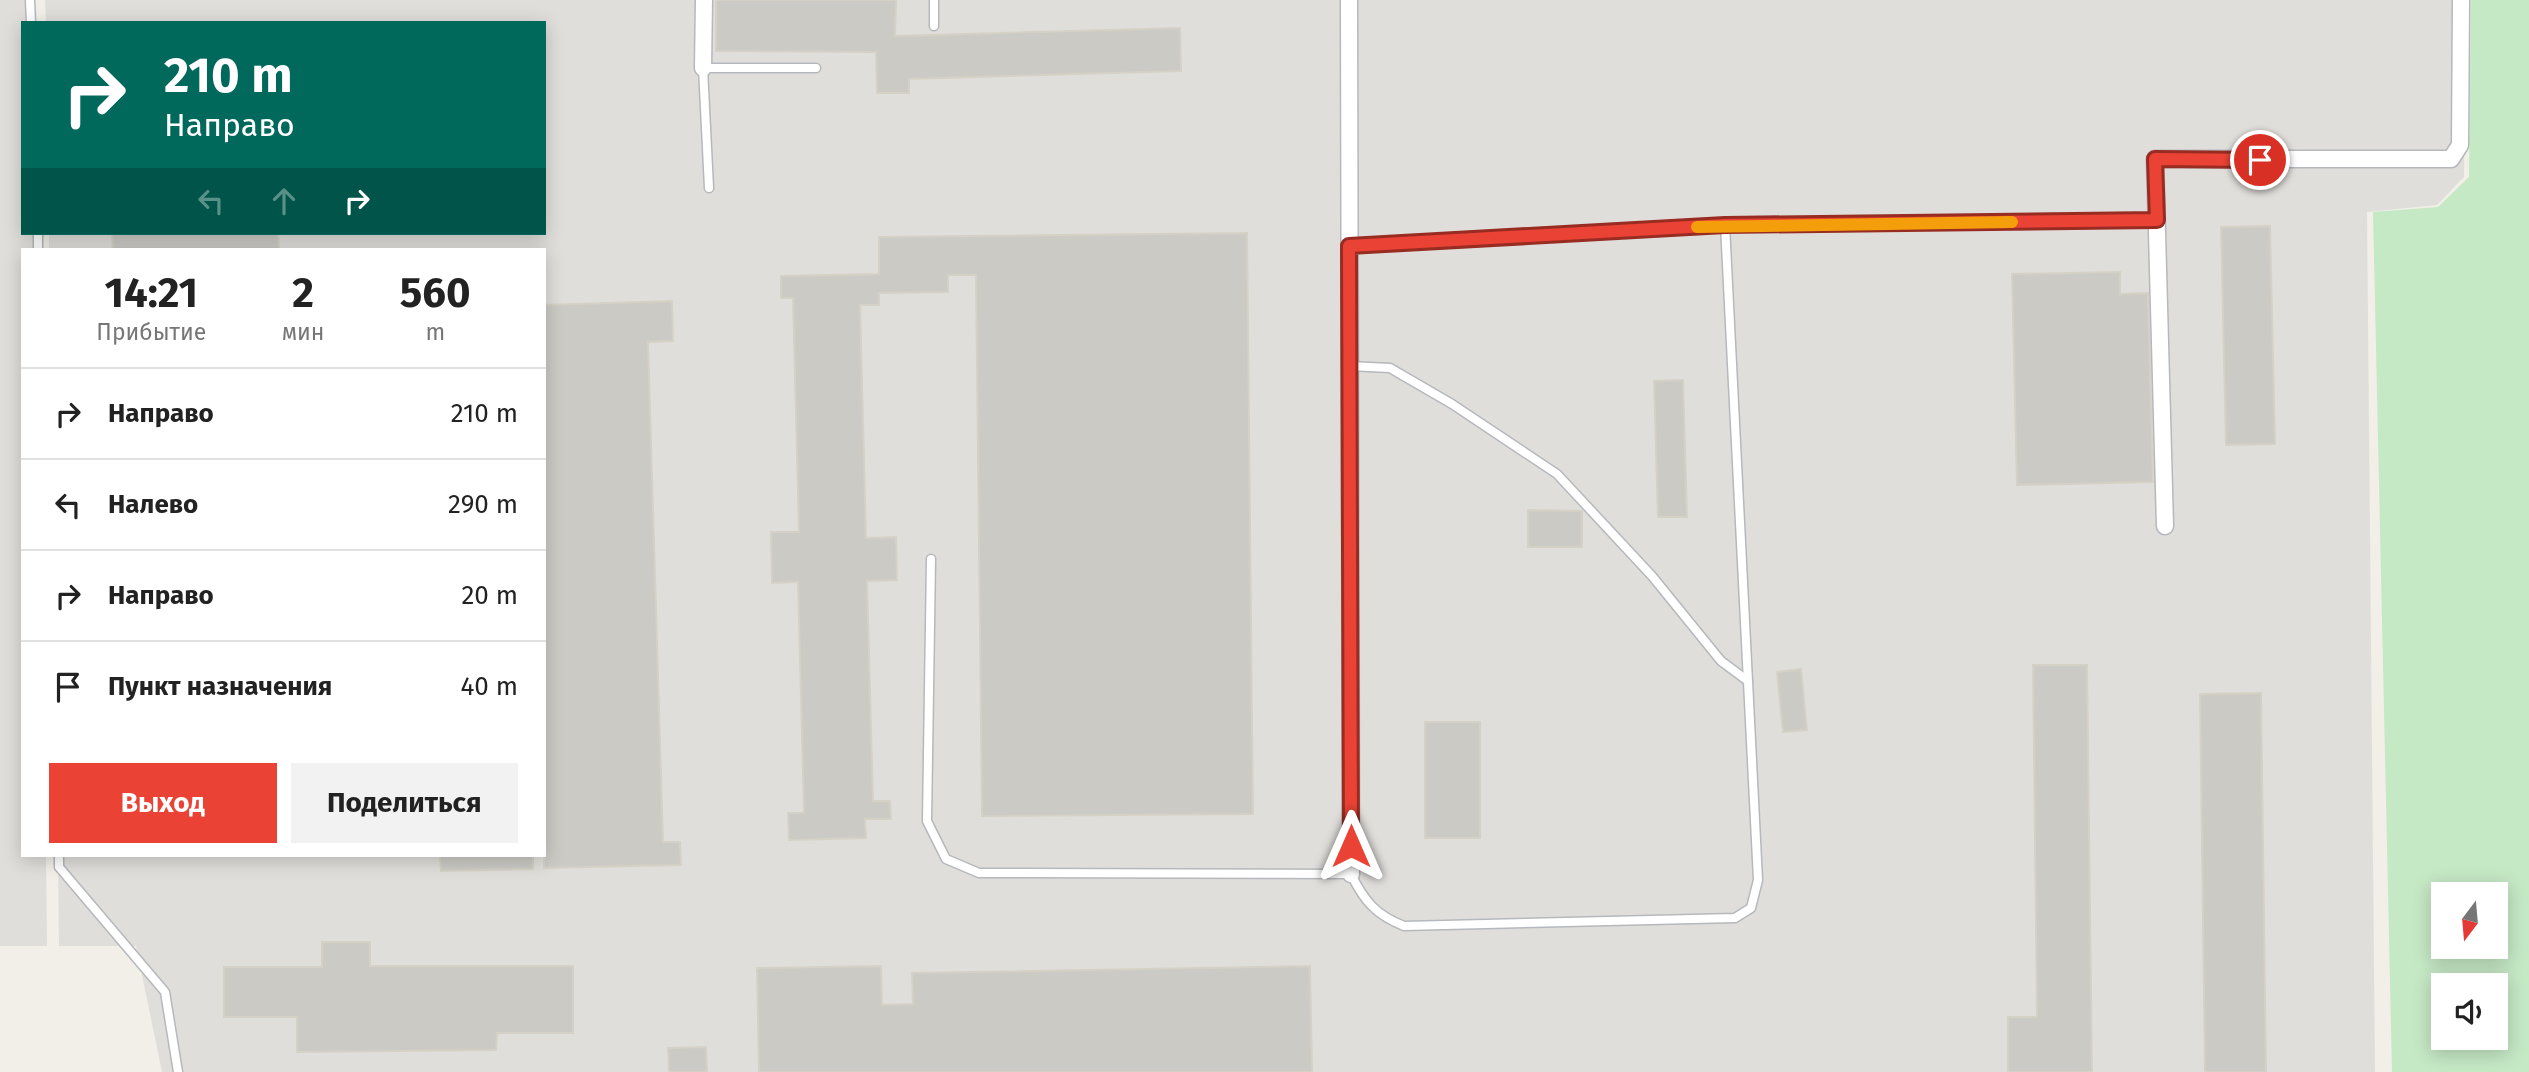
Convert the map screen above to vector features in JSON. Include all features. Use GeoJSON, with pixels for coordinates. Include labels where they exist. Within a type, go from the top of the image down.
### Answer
{"type":"FeatureCollection","features":[{"type":"Feature","properties":{"kind":"street"},"geometry":{"type":"LineString","coordinates":[[703,68],[704,0]]}},
{"type":"Feature","properties":{"kind":"street"},"geometry":{"type":"LineString","coordinates":[[1349,0],[1351,874]]}},
{"type":"Feature","properties":{"kind":"street"},"geometry":{"type":"LineString","coordinates":[[2165,526],[2155,159],[2451,159],[2460,145],[2461,0]]}},
{"type":"Feature","properties":{"kind":"lane"},"geometry":{"type":"LineString","coordinates":[[30,0],[31,21]]}},
{"type":"Feature","properties":{"kind":"lane"},"geometry":{"type":"LineString","coordinates":[[934,0],[934,26]]}},
{"type":"Feature","properties":{"kind":"lane"},"geometry":{"type":"LineString","coordinates":[[709,188],[703,68],[816,68]]}},
{"type":"Feature","properties":{"kind":"lane"},"geometry":{"type":"LineString","coordinates":[[1349,246],[1725,225],[2157,220]]}},
{"type":"Feature","properties":{"kind":"lane"},"geometry":{"type":"LineString","coordinates":[[931,559],[927,821],[946,859],[979,873],[1351,874],[1364,901],[1383,918],[1404,926],[1735,918],[1751,908],[1758,880],[1725,225]]}},
{"type":"Feature","properties":{"kind":"lane"},"geometry":{"type":"LineString","coordinates":[[1349,366],[1390,368],[1452,404],[1557,474],[1652,576],[1721,662],[1748,681]]}},
{"type":"Feature","properties":{"kind":"lane"},"geometry":{"type":"LineString","coordinates":[[58,857],[59,867],[166,992],[178,1072]]}},
{"type":"Feature","properties":{"kind":"shaded area"},"geometry":{"type":"Polygon","coordinates":[[[0,0],[28,0],[28,21],[21,21],[21,235],[33,235],[33,248],[21,248],[21,857],[46,857],[47,946],[0,946],[0,0]]]}},
{"type":"Feature","properties":{"kind":"shaded area"},"geometry":{"type":"Polygon","coordinates":[[[45,0],[2465,0],[2464,177],[2437,205],[2367,212],[2375,1072],[162,1072],[136,946],[59,946],[58,857],[546,857],[546,248],[49,248],[49,235],[546,235],[546,21],[46,21],[45,0]]]}},
{"type":"Feature","properties":{"kind":"green space"},"geometry":{"type":"Polygon","coordinates":[[[2471,0],[2529,0],[2529,1072],[2392,1072],[2373,212],[2438,207],[2469,177],[2471,0]]]}},
{"type":"Feature","properties":{"kind":"building"},"geometry":{"type":"Polygon","coordinates":[[[716,0],[896,0],[895,36],[1180,28],[1181,71],[909,79],[909,93],[877,93],[876,52],[716,51],[716,0]]]}},
{"type":"Feature","properties":{"kind":"building"},"geometry":{"type":"Polygon","coordinates":[[[2270,226],[2275,444],[2226,445],[2221,227],[2270,226]]]}},
{"type":"Feature","properties":{"kind":"building"},"geometry":{"type":"Polygon","coordinates":[[[1247,233],[1253,814],[982,816],[976,275],[948,275],[948,292],[879,293],[879,305],[860,305],[866,538],[896,537],[897,580],[867,581],[873,801],[890,801],[891,819],[865,819],[866,838],[789,840],[788,813],[804,813],[798,582],[772,583],[771,532],[799,532],[793,298],[781,298],[781,276],[879,274],[879,237],[1247,233]]]}},
{"type":"Feature","properties":{"kind":"building"},"geometry":{"type":"Polygon","coordinates":[[[112,235],[278,235],[279,248],[113,248],[112,235]]]}},
{"type":"Feature","properties":{"kind":"building"},"geometry":{"type":"Polygon","coordinates":[[[2120,272],[2120,294],[2148,293],[2153,482],[2017,485],[2012,274],[2120,272]]]}},
{"type":"Feature","properties":{"kind":"building"},"geometry":{"type":"Polygon","coordinates":[[[672,301],[673,341],[648,342],[663,842],[680,842],[681,865],[544,868],[546,305],[672,301]]]}},
{"type":"Feature","properties":{"kind":"building"},"geometry":{"type":"Polygon","coordinates":[[[1683,380],[1687,517],[1658,517],[1654,381],[1683,380]]]}},
{"type":"Feature","properties":{"kind":"building"},"geometry":{"type":"Polygon","coordinates":[[[1528,510],[1582,511],[1582,547],[1528,547],[1528,510]]]}},
{"type":"Feature","properties":{"kind":"building"},"geometry":{"type":"Polygon","coordinates":[[[2033,665],[2087,665],[2092,1072],[2008,1072],[2008,1017],[2037,1017],[2033,665]]]}},
{"type":"Feature","properties":{"kind":"building"},"geometry":{"type":"Polygon","coordinates":[[[1801,669],[1807,730],[1783,732],[1777,672],[1801,669]]]}},
{"type":"Feature","properties":{"kind":"building"},"geometry":{"type":"Polygon","coordinates":[[[2261,693],[2266,1072],[2205,1072],[2200,694],[2261,693]]]}},
{"type":"Feature","properties":{"kind":"building"},"geometry":{"type":"Polygon","coordinates":[[[1425,722],[1480,722],[1480,838],[1425,838],[1425,722]]]}},
{"type":"Feature","properties":{"kind":"building"},"geometry":{"type":"Polygon","coordinates":[[[440,857],[533,857],[533,869],[441,871],[440,857]]]}},
{"type":"Feature","properties":{"kind":"building"},"geometry":{"type":"Polygon","coordinates":[[[322,942],[370,942],[370,966],[573,966],[573,1033],[497,1033],[496,1050],[297,1052],[297,1017],[224,1017],[224,967],[322,967],[322,942]]]}},
{"type":"Feature","properties":{"kind":"building"},"geometry":{"type":"Polygon","coordinates":[[[881,966],[882,1005],[913,1004],[912,973],[1310,966],[1312,1072],[759,1072],[757,968],[881,966]]]}},
{"type":"Feature","properties":{"kind":"building"},"geometry":{"type":"Polygon","coordinates":[[[706,1047],[707,1072],[669,1072],[668,1048],[706,1047]]]}},
{"type":"Feature","properties":{"kind":"slow traffic"},"geometry":{"type":"LineString","coordinates":[[1697,227],[2012,222]]}},
{"type":"Feature","properties":{"kind":"route"},"geometry":{"type":"LineString","coordinates":[[1351,846],[1349,246],[1725,225],[2157,220],[2155,159],[2260,160]]}}]}
